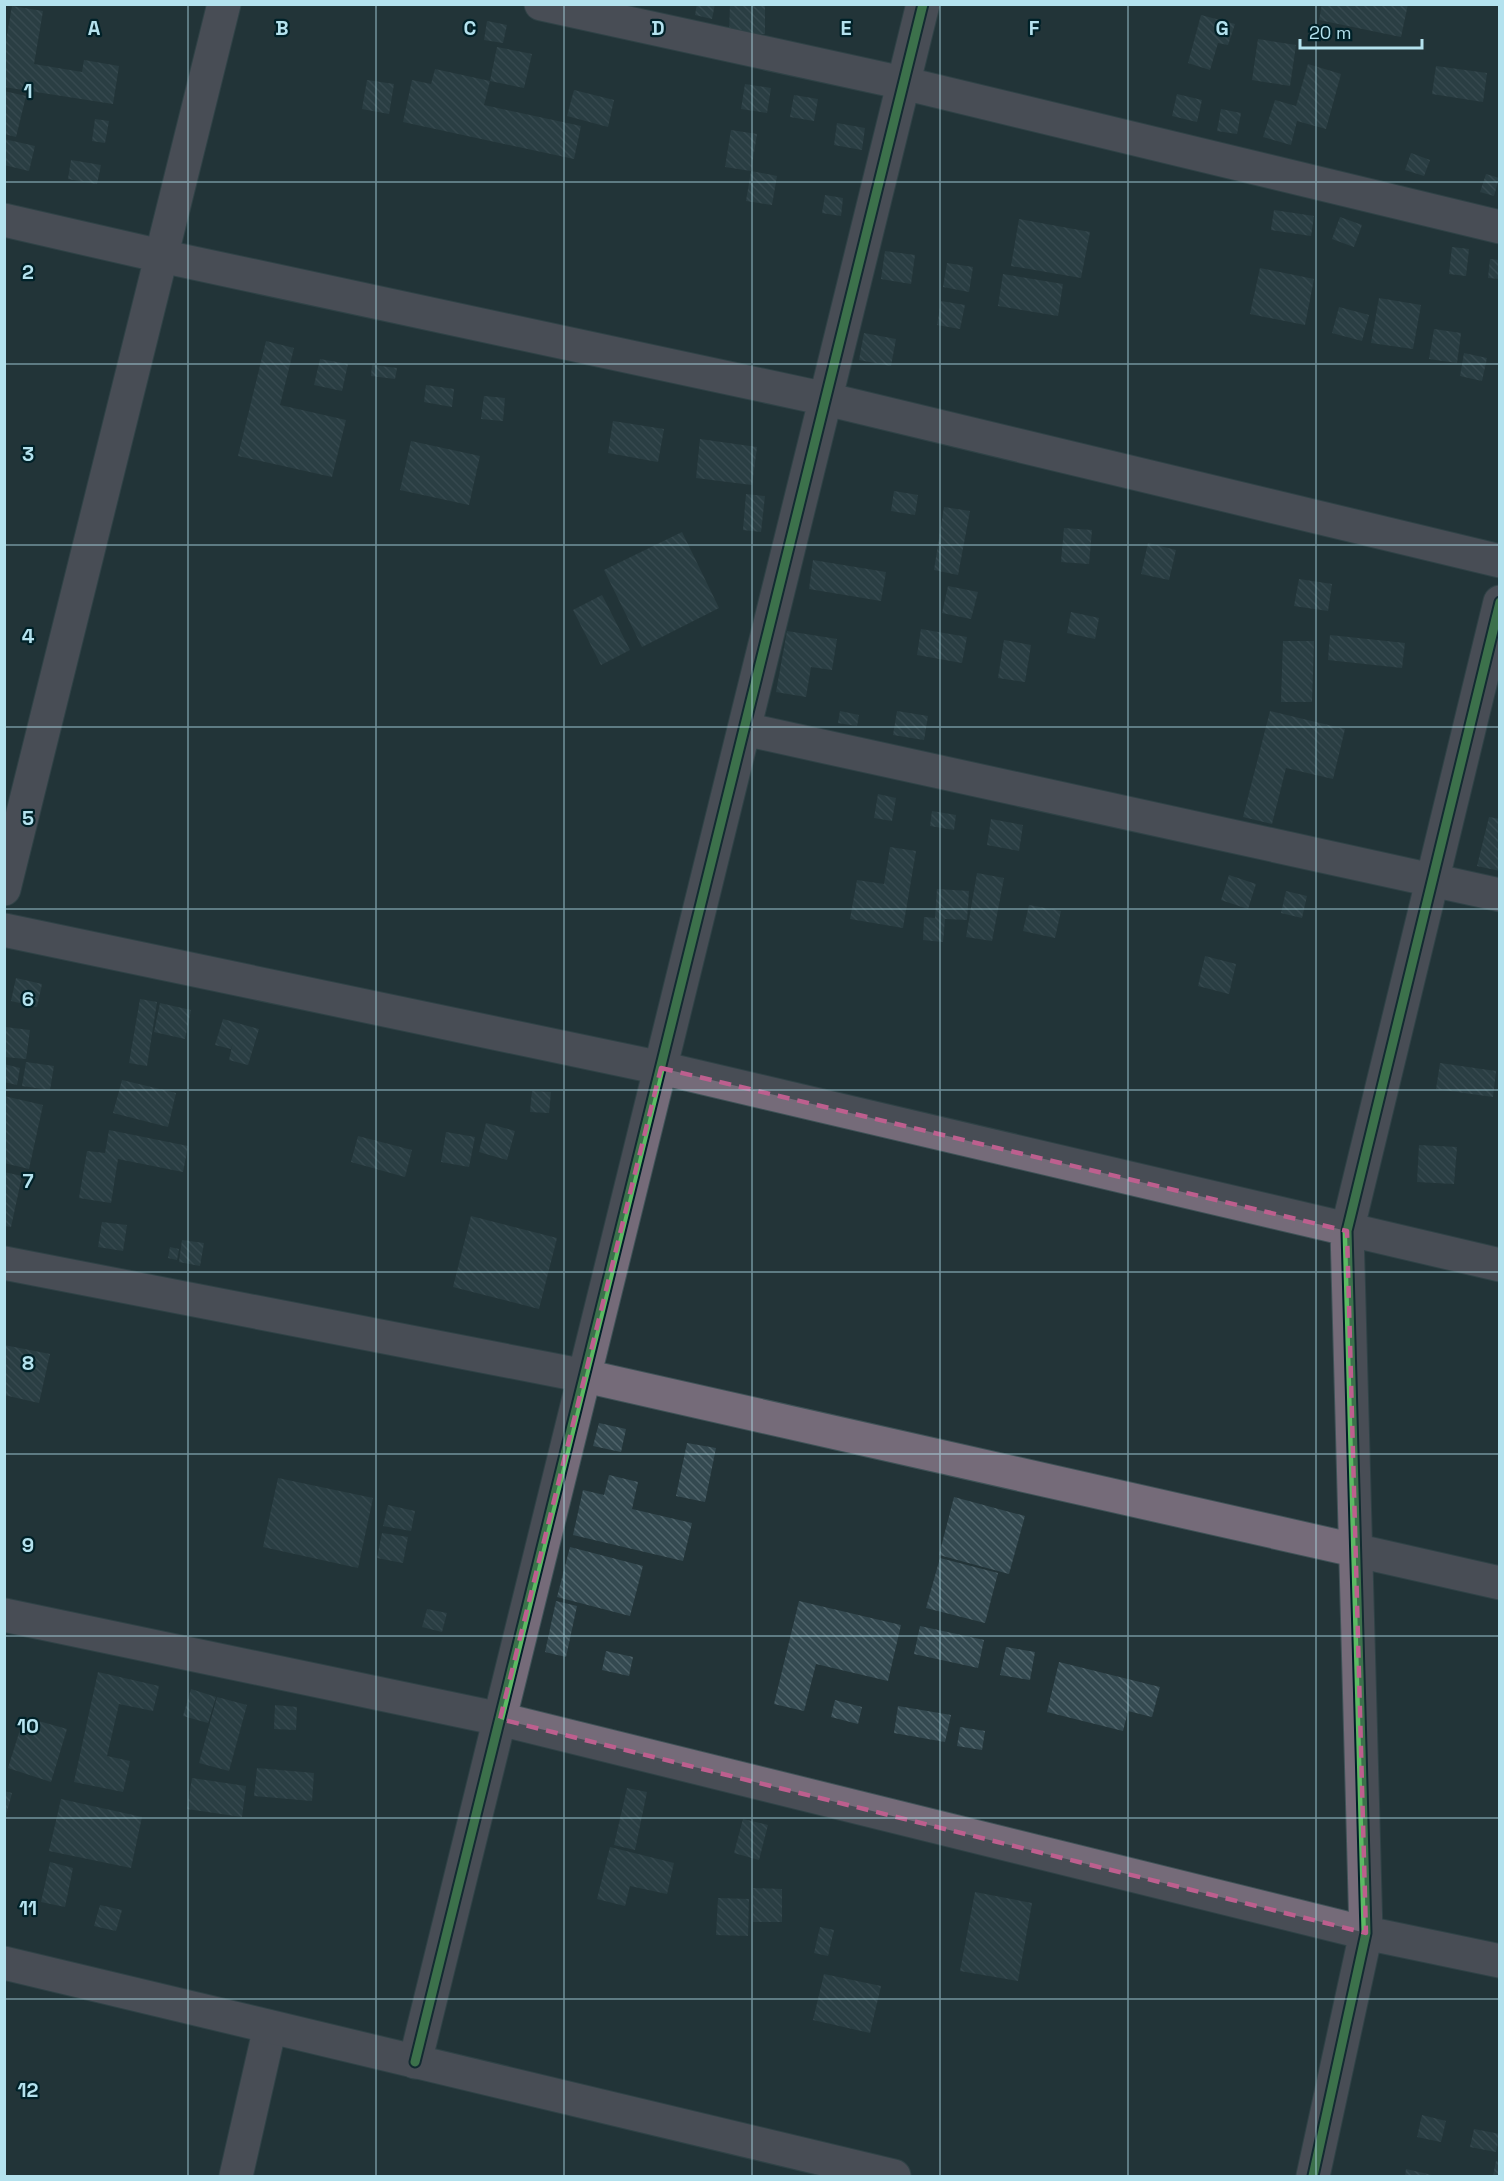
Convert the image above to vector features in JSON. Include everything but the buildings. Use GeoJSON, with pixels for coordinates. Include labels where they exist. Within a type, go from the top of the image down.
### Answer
{"type":"FeatureCollection","features":[{"type":"Feature","properties":{"kind":"street"},"geometry":{"type":"LineString","coordinates":[[4,889],[224,4]]}},
{"type":"Feature","properties":{"kind":"street"},"geometry":{"type":"LineString","coordinates":[[541,4],[903,83],[1500,228]]}},
{"type":"Feature","properties":{"kind":"street"},"geometry":{"type":"LineString","coordinates":[[415,2062],[923,4]]}},
{"type":"Feature","properties":{"kind":"street"},"geometry":{"type":"LineString","coordinates":[[4,220],[825,399],[1500,561]]}},
{"type":"Feature","properties":{"kind":"street"},"geometry":{"type":"LineString","coordinates":[[1313,2176],[1366,1933],[1347,1231],[1500,602]]}},
{"type":"Feature","properties":{"kind":"street"},"geometry":{"type":"LineString","coordinates":[[744,729],[1500,895]]}},
{"type":"Feature","properties":{"kind":"street"},"geometry":{"type":"LineString","coordinates":[[4,930],[661,1068],[1347,1231],[1500,1265]]}},
{"type":"Feature","properties":{"kind":"street"},"geometry":{"type":"LineString","coordinates":[[4,1263],[585,1376],[1500,1583]]}},
{"type":"Feature","properties":{"kind":"street"},"geometry":{"type":"LineString","coordinates":[[4,1615],[500,1719],[1366,1933],[1500,1961]]}},
{"type":"Feature","properties":{"kind":"street"},"geometry":{"type":"LineString","coordinates":[[4,1963],[894,2176]]}},
{"type":"Feature","properties":{"kind":"street"},"geometry":{"type":"LineString","coordinates":[[236,2176],[270,2027]]}},
{"type":"Feature","properties":{"kind":"highlighted area"},"geometry":{"type":"Polygon","coordinates":[[[661,1068],[1347,1231],[1366,1933],[500,1719],[661,1068]]]}},
{"type":"Feature","properties":{"kind":"cycle path"},"geometry":{"type":"LineString","coordinates":[[415,2062],[923,4]]}},
{"type":"Feature","properties":{"kind":"cycle path"},"geometry":{"type":"LineString","coordinates":[[1313,2176],[1366,1933],[1347,1231],[1500,602]]}}]}
